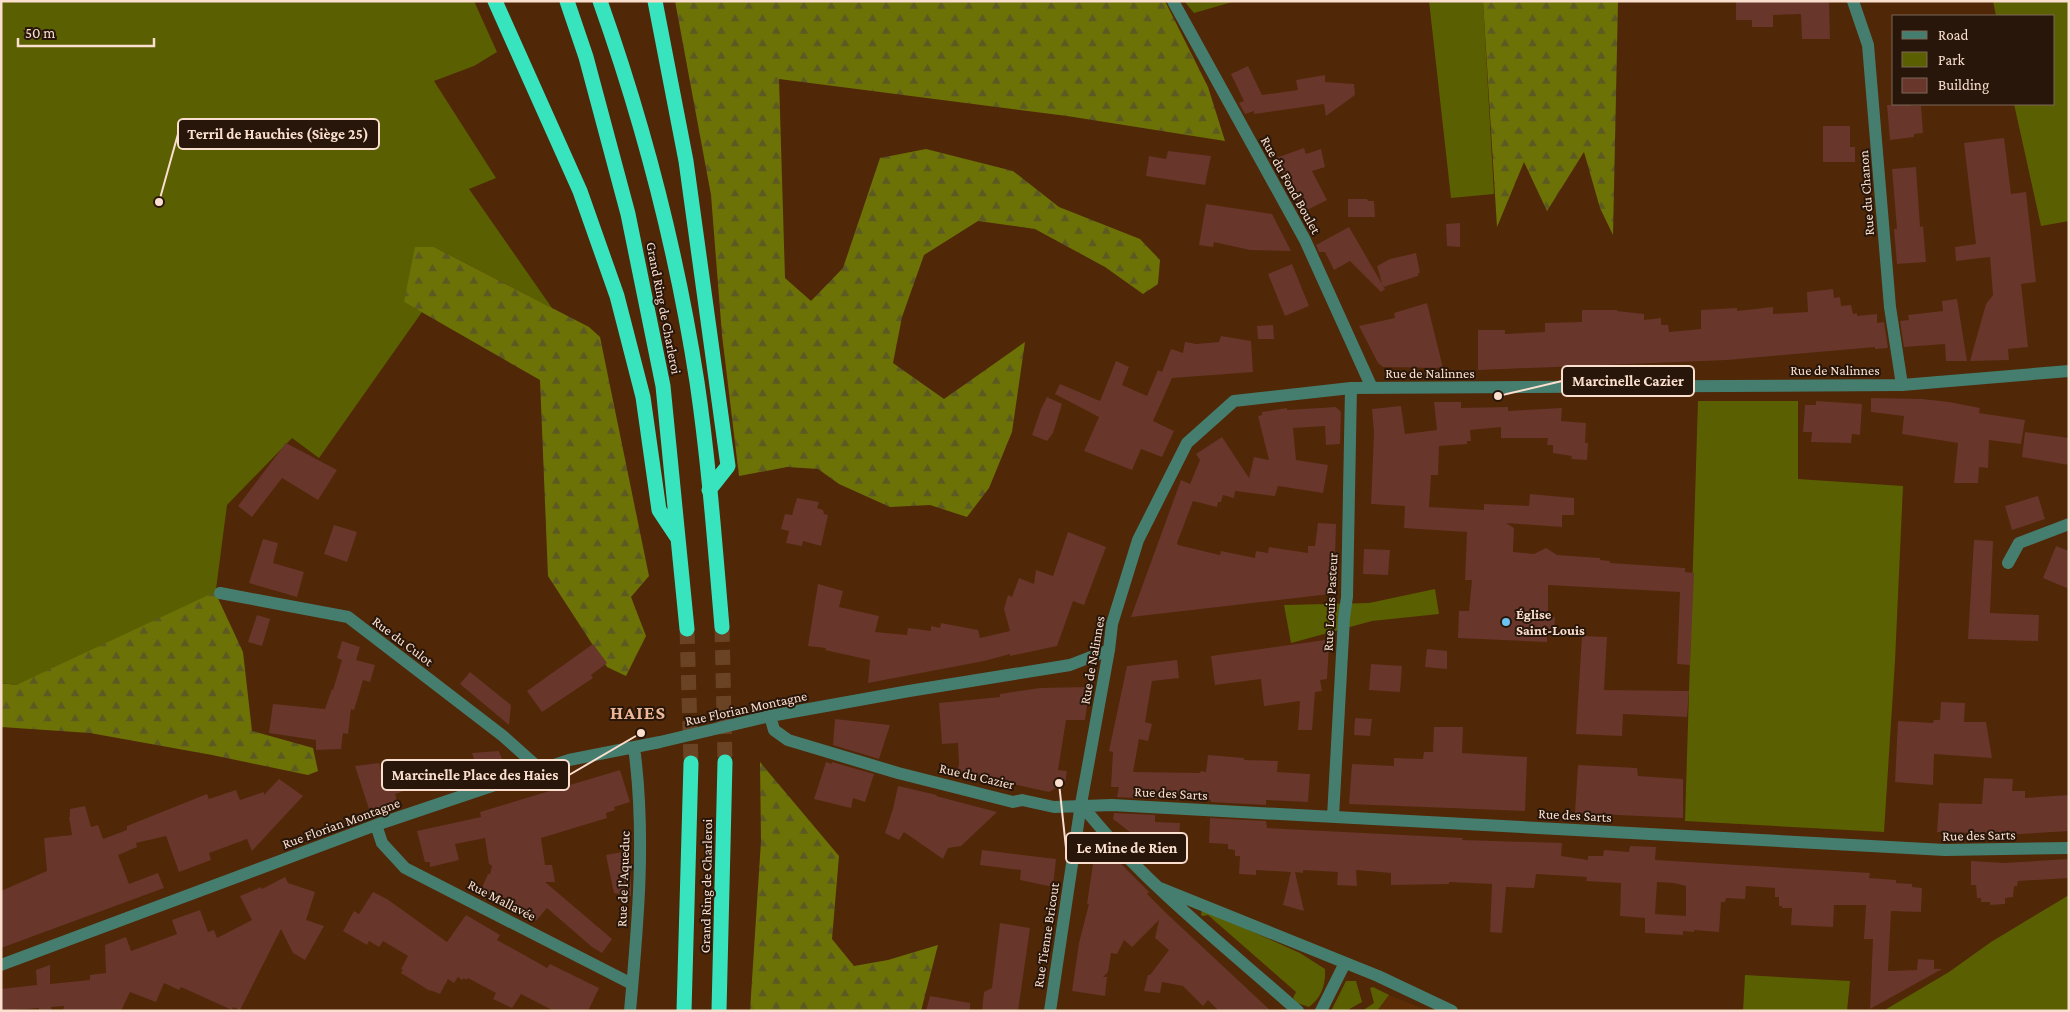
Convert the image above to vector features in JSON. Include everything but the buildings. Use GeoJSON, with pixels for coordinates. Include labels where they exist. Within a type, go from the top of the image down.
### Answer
{"type":"FeatureCollection","features":[{"type":"Feature","properties":{"kind":"highway"},"geometry":{"type":"LineString","coordinates":[[495,1],[580,191],[617,296],[643,397],[659,510],[679,541]]}},
{"type":"Feature","properties":{"kind":"highway","name":"Grand Ring de Charleroi"},"geometry":{"type":"LineString","coordinates":[[567,1],[586,57],[628,214],[663,386],[688,629]]}},
{"type":"Feature","properties":{"kind":"highway","name":"Grand Ring de Charleroi"},"geometry":{"type":"LineString","coordinates":[[600,1],[616,44],[664,209],[697,382],[722,627]]}},
{"type":"Feature","properties":{"kind":"highway"},"geometry":{"type":"LineString","coordinates":[[655,1],[686,161],[728,466],[709,490]]}},
{"type":"Feature","properties":{"kind":"highway","name":"Grand Ring de Charleroi"},"geometry":{"type":"LineString","coordinates":[[719,1011],[725,762]]}},
{"type":"Feature","properties":{"kind":"highway","name":"Grand Ring de Charleroi"},"geometry":{"type":"LineString","coordinates":[[684,1011],[691,763]]}},
{"type":"Feature","properties":{"kind":"street","name":"Rue du Fond Boulet"},"geometry":{"type":"LineString","coordinates":[[1173,1],[1305,240],[1372,388]]}},
{"type":"Feature","properties":{"kind":"street","name":"Rue du Chanon"},"geometry":{"type":"LineString","coordinates":[[1853,1],[1868,46],[1890,307],[1902,385]]}},
{"type":"Feature","properties":{"kind":"street","name":"Rue de Nalinnes"},"geometry":{"type":"LineString","coordinates":[[1080,804],[1110,650],[1112,624],[1138,540],[1187,443],[1234,401],[1351,388],[1902,385],[2069,371]]}},
{"type":"Feature","properties":{"kind":"street","name":"Rue Louis Pasteur"},"geometry":{"type":"LineString","coordinates":[[1333,817],[1344,618],[1347,597],[1351,388]]}},
{"type":"Feature","properties":{"kind":"street"},"geometry":{"type":"LineString","coordinates":[[2008,563],[2019,543],[2069,524]]}},
{"type":"Feature","properties":{"kind":"street","name":"Rue du Culot"},"geometry":{"type":"LineString","coordinates":[[220,593],[348,617],[503,736],[540,770]]}},
{"type":"Feature","properties":{"kind":"street","name":"Rue Florian Montagne"},"geometry":{"type":"LineString","coordinates":[[1,964],[376,825],[569,760],[770,716],[1070,665],[1110,650]]}},
{"type":"Feature","properties":{"kind":"street","name":"Rue du Cazier"},"geometry":{"type":"LineString","coordinates":[[770,716],[774,730],[786,739],[898,773],[1013,802],[1022,800],[1054,807],[1080,804]]}},
{"type":"Feature","properties":{"kind":"street","name":"Rue de l'Aqueduc"},"geometry":{"type":"LineString","coordinates":[[630,1011],[639,904],[641,846],[634,747]]}},
{"type":"Feature","properties":{"kind":"street","name":"Rue des Sarts"},"geometry":{"type":"LineString","coordinates":[[1080,804],[1945,850],[2069,848]]}},
{"type":"Feature","properties":{"kind":"street"},"geometry":{"type":"LineString","coordinates":[[1080,804],[1106,837],[1160,888],[1298,1011]]}},
{"type":"Feature","properties":{"kind":"street","name":"Rue Tienne Bricout"},"geometry":{"type":"LineString","coordinates":[[1050,1011],[1080,804]]}},
{"type":"Feature","properties":{"kind":"street","name":"Rue Mallavée"},"geometry":{"type":"LineString","coordinates":[[376,825],[382,843],[405,868],[632,984]]}},
{"type":"Feature","properties":{"kind":"street"},"geometry":{"type":"LineString","coordinates":[[1160,888],[1378,976],[1452,1011]]}},
{"type":"Feature","properties":{"kind":"street"},"geometry":{"type":"LineString","coordinates":[[1321,1011],[1345,963]]}},
{"type":"Feature","properties":{"kind":"shaded area"},"geometry":{"type":"Polygon","coordinates":[[[1389,995],[1429,1011],[1377,1011],[1389,995]]]}},
{"type":"Feature","properties":{"kind":"green space"},"geometry":{"type":"Polygon","coordinates":[[[1,1],[474,1],[497,52],[474,66],[434,81],[496,178],[469,189],[552,308],[434,247],[404,302],[422,312],[319,458],[292,438],[227,505],[215,597],[16,685],[1,683],[1,1]]]}},
{"type":"Feature","properties":{"kind":"green space"},"geometry":{"type":"Polygon","coordinates":[[[675,1],[1165,1],[1208,87],[1225,141],[1067,116],[779,79],[785,278],[811,301],[843,268],[880,158],[926,149],[1013,171],[1059,207],[1140,239],[1160,260],[1158,284],[1143,294],[1105,267],[1035,229],[978,221],[924,255],[902,317],[893,363],[944,399],[1025,342],[1012,432],[989,488],[967,517],[930,505],[890,507],[839,484],[818,469],[787,467],[739,476],[722,335],[711,195],[675,1]]]}},
{"type":"Feature","properties":{"kind":"green space"},"geometry":{"type":"Polygon","coordinates":[[[1184,1],[1236,1],[1194,13],[1184,1]]]}},
{"type":"Feature","properties":{"kind":"green space"},"geometry":{"type":"Polygon","coordinates":[[[1429,1],[1483,1],[1494,194],[1451,198],[1429,1]]]}},
{"type":"Feature","properties":{"kind":"green space"},"geometry":{"type":"Polygon","coordinates":[[[1483,1],[1618,1],[1613,235],[1600,208],[1584,152],[1547,211],[1524,162],[1497,227],[1483,1]]]}},
{"type":"Feature","properties":{"kind":"green space"},"geometry":{"type":"Polygon","coordinates":[[[1993,1],[2069,1],[2069,221],[2041,226],[2014,105],[2055,105],[2055,15],[1996,15],[1993,1]]]}},
{"type":"Feature","properties":{"kind":"green space"},"geometry":{"type":"Polygon","coordinates":[[[415,247],[434,247],[589,327],[600,337],[649,576],[631,597],[646,636],[626,676],[607,667],[548,576],[540,380],[404,302],[415,247]]]}},
{"type":"Feature","properties":{"kind":"green space"},"geometry":{"type":"Polygon","coordinates":[[[1698,401],[1798,401],[1798,479],[1903,486],[1895,661],[1884,832],[1685,821],[1698,401]]]}},
{"type":"Feature","properties":{"kind":"green space"},"geometry":{"type":"Polygon","coordinates":[[[1435,589],[1439,614],[1372,621],[1291,643],[1284,605],[1369,603],[1435,589]]]}},
{"type":"Feature","properties":{"kind":"green space"},"geometry":{"type":"Polygon","coordinates":[[[215,592],[243,652],[252,731],[313,748],[318,771],[308,775],[90,733],[1,727],[1,683],[16,685],[215,592]]]}},
{"type":"Feature","properties":{"kind":"green space"},"geometry":{"type":"Polygon","coordinates":[[[760,762],[839,856],[832,939],[854,966],[888,960],[938,945],[921,1011],[750,1011],[761,841],[760,762]]]}},
{"type":"Feature","properties":{"kind":"green space"},"geometry":{"type":"Polygon","coordinates":[[[2069,895],[2069,1011],[1883,1011],[1949,972],[1991,942],[2069,895]]]}},
{"type":"Feature","properties":{"kind":"green space"},"geometry":{"type":"Polygon","coordinates":[[[1202,909],[1300,953],[1325,969],[1324,986],[1317,1000],[1309,1007],[1297,1003],[1293,998],[1296,992],[1208,915],[1201,915],[1202,909]]]}},
{"type":"Feature","properties":{"kind":"green space"},"geometry":{"type":"Polygon","coordinates":[[[1745,975],[1850,981],[1847,1011],[1743,1011],[1745,975]]]}},
{"type":"Feature","properties":{"kind":"green space"},"geometry":{"type":"Polygon","coordinates":[[[1346,981],[1356,981],[1362,1002],[1346,1011],[1331,1011],[1346,981]]]}},
{"type":"Feature","properties":{"kind":"green space"},"geometry":{"type":"Polygon","coordinates":[[[1373,987],[1389,995],[1377,1011],[1362,1011],[1374,1003],[1370,988],[1373,987]]]}},
{"type":"Feature","properties":{"kind":"tunnel"},"geometry":{"type":"LineString","coordinates":[[722,627],[725,762]]}},
{"type":"Feature","properties":{"kind":"tunnel"},"geometry":{"type":"LineString","coordinates":[[687,629],[691,763]]}},
{"type":"Feature","properties":{"kind":"place","name":"Terril de Hauchies (Siège 25)"},"geometry":{"type":"Point","coordinates":[159,202]}},
{"type":"Feature","properties":{"kind":"place","name":"Marcinelle Cazier"},"geometry":{"type":"Point","coordinates":[1498,396]}},
{"type":"Feature","properties":{"kind":"place","name":"Église Saint-Louis"},"geometry":{"type":"Point","coordinates":[1506,622]}},
{"type":"Feature","properties":{"kind":"place","name":"Marcinelle Place des Haies"},"geometry":{"type":"Point","coordinates":[641,733]}},
{"type":"Feature","properties":{"kind":"place","name":"Le Mine de Rien"},"geometry":{"type":"Point","coordinates":[1059,783]}},
{"type":"Feature","properties":{"kind":"district","name":"HAIES"},"geometry":{"type":"Point","coordinates":[638,712]}}]}
